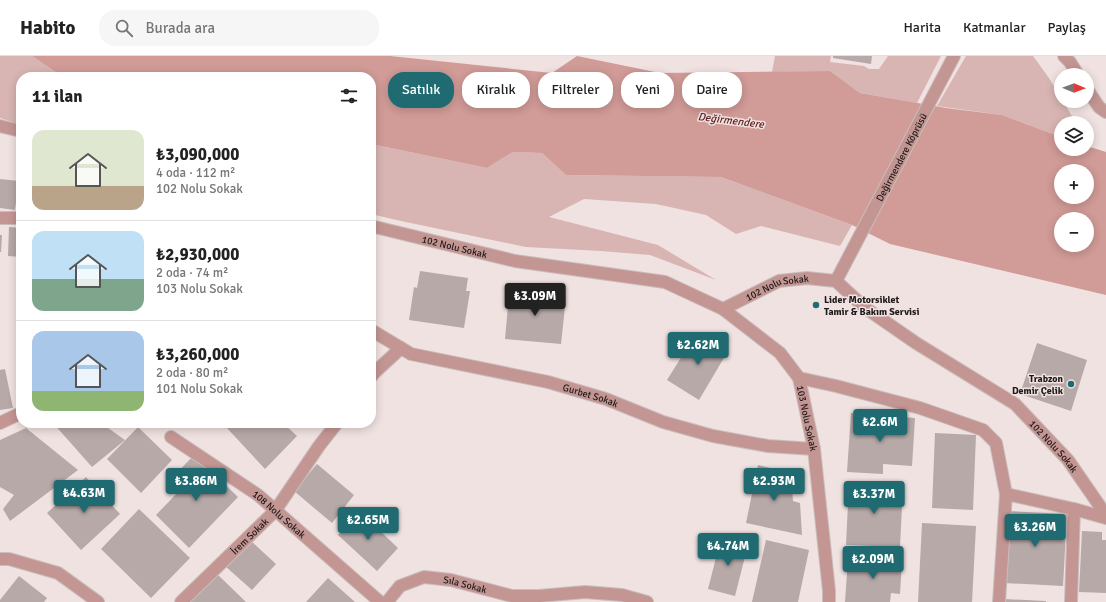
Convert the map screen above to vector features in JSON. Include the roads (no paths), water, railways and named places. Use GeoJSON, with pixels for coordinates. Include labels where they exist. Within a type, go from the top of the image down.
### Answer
{"type":"FeatureCollection","features":[{"type":"Feature","properties":{"kind":"street","name":"Değirmendere Köprüsü"},"geometry":{"type":"LineString","coordinates":[[836,281],[954,56]]}},
{"type":"Feature","properties":{"kind":"street"},"geometry":{"type":"LineString","coordinates":[[1064,56],[1074,68]]}},
{"type":"Feature","properties":{"kind":"street"},"geometry":{"type":"LineString","coordinates":[[1094,100],[1099,107],[1106,112]]}},
{"type":"Feature","properties":{"kind":"street"},"geometry":{"type":"LineString","coordinates":[[0,126],[16,130]]}},
{"type":"Feature","properties":{"kind":"street"},"geometry":{"type":"LineString","coordinates":[[0,218],[16,218]]}},
{"type":"Feature","properties":{"kind":"street","name":"102 Nolu Sokak"},"geometry":{"type":"LineString","coordinates":[[376,227],[515,261],[665,282],[723,309],[779,281],[807,278],[836,281],[864,307],[916,343],[1015,404],[1068,460],[1106,515]]}},
{"type":"Feature","properties":{"kind":"street","name":"103 Nolu Sokak"},"geometry":{"type":"LineString","coordinates":[[723,309],[780,353],[798,378],[814,449],[829,602]]}},
{"type":"Feature","properties":{"kind":"street","name":"Gurbet Sokak"},"geometry":{"type":"LineString","coordinates":[[376,333],[411,354],[548,382],[606,399],[663,422],[714,436],[768,446],[814,449]]}},
{"type":"Feature","properties":{"kind":"street"},"geometry":{"type":"LineString","coordinates":[[376,371],[401,348]]}},
{"type":"Feature","properties":{"kind":"street","name":"103 Nolu Sokak"},"geometry":{"type":"LineString","coordinates":[[798,378],[836,386],[920,408],[983,430],[996,443],[1006,494],[999,602]]}},
{"type":"Feature","properties":{"kind":"street"},"geometry":{"type":"LineString","coordinates":[[0,423],[16,415]]}},
{"type":"Feature","properties":{"kind":"street","name":"İrem Sokak"},"geometry":{"type":"LineString","coordinates":[[181,602],[275,511],[319,446],[333,428]]}},
{"type":"Feature","properties":{"kind":"street","name":"108 Nolu Sokak"},"geometry":{"type":"LineString","coordinates":[[171,437],[258,495],[380,602]]}},
{"type":"Feature","properties":{"kind":"street"},"geometry":{"type":"LineString","coordinates":[[1006,494],[1106,518]]}},
{"type":"Feature","properties":{"kind":"street"},"geometry":{"type":"LineString","coordinates":[[1071,602],[1074,510]]}},
{"type":"Feature","properties":{"kind":"street"},"geometry":{"type":"LineString","coordinates":[[0,559],[9,559],[58,573],[98,602]]}},
{"type":"Feature","properties":{"kind":"street","name":"Sıla Sokak"},"geometry":{"type":"LineString","coordinates":[[387,602],[400,586],[424,577],[451,580],[512,596],[539,596],[585,592],[622,595],[647,602]]}},
{"type":"Feature","properties":{"kind":"water","name":"Değirmendere"},"geometry":{"type":"Polygon","coordinates":[[[32,56],[390,56],[542,72],[538,72],[538,108],[613,108],[613,72],[553,72],[577,56],[655,72],[621,72],[621,108],[674,108],[674,73],[682,73],[682,108],[742,108],[742,72],[830,71],[860,93],[946,108],[1002,115],[1054,134],[1054,156],[1094,156],[1094,148],[1106,152],[1106,295],[890,244],[852,225],[721,177],[566,175],[542,153],[513,152],[487,168],[376,145],[376,72],[56,72],[32,56]]]}},
{"type":"Feature","properties":{"kind":"place","name":"Lider Motorsiklet Tamir & Bakım Servisi"},"geometry":{"type":"Point","coordinates":[816,305]}},
{"type":"Feature","properties":{"kind":"place","name":"Trabzon Demir Çelik"},"geometry":{"type":"Point","coordinates":[1071,384]}}]}
